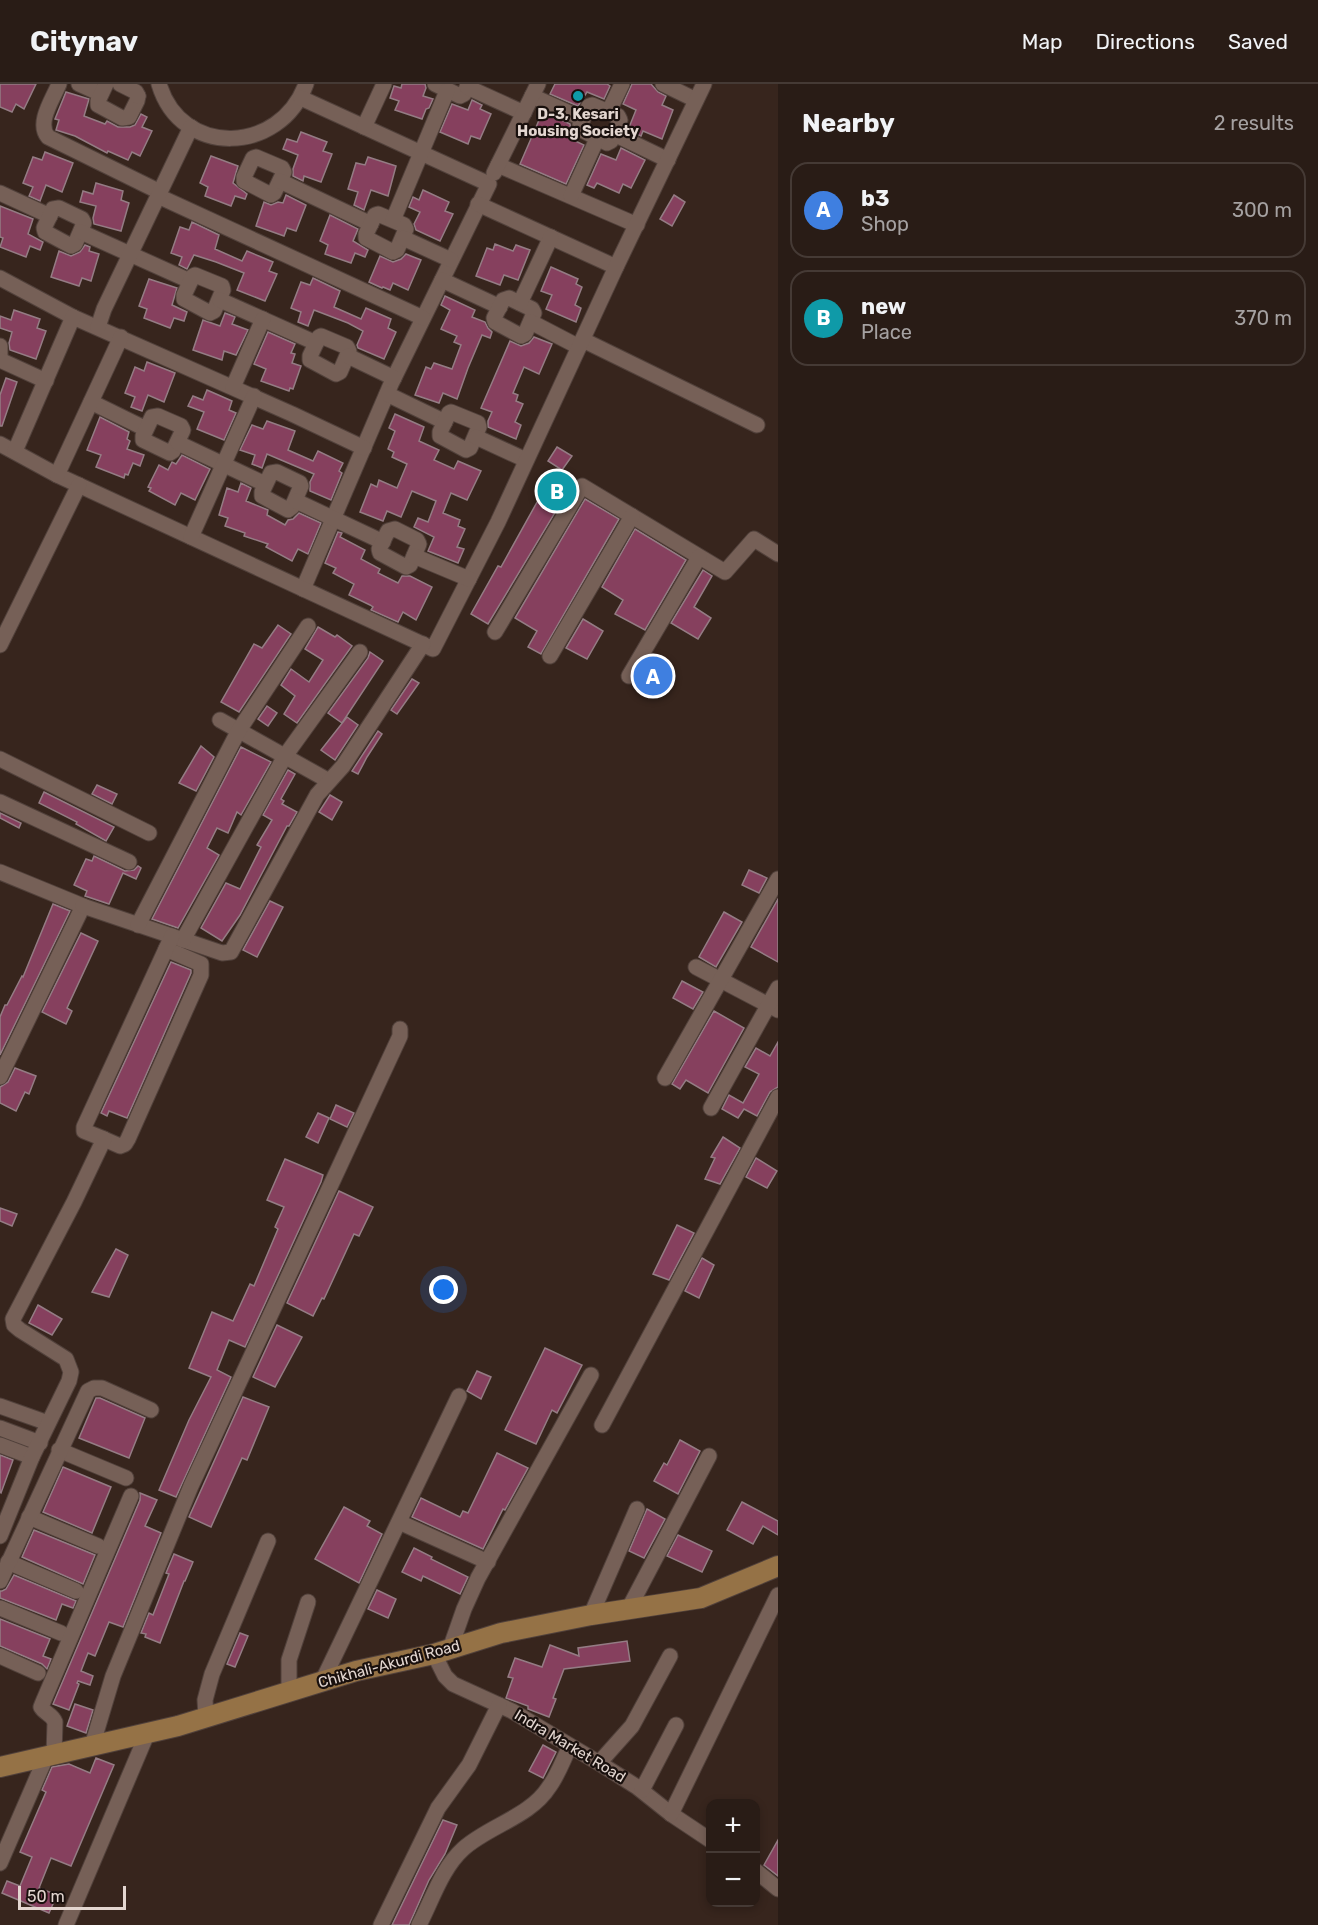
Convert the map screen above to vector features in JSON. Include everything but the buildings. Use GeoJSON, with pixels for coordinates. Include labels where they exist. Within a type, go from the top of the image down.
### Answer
{"type":"FeatureCollection","features":[{"type":"Feature","properties":{"kind":"main road","name":"Chikhali-Akurdi Road"},"geometry":{"type":"LineString","coordinates":[[0,1767],[147,1734],[356,1671],[442,1652],[501,1633],[701,1598],[778,1566]]}},
{"type":"Feature","properties":{"kind":"street"},"geometry":{"type":"LineString","coordinates":[[59,84],[44,120],[43,127],[48,137],[159,194],[423,318]]}},
{"type":"Feature","properties":{"kind":"street"},"geometry":{"type":"LineString","coordinates":[[79,84],[104,89],[98,101],[101,108],[125,119],[129,117],[138,96],[159,87],[174,113],[191,127],[210,136],[230,139],[250,137],[269,130],[286,118],[304,91],[364,127],[489,184]]}},
{"type":"Feature","properties":{"kind":"street"},"geometry":{"type":"LineString","coordinates":[[120,84],[136,92],[138,96]]}},
{"type":"Feature","properties":{"kind":"street"},"geometry":{"type":"LineString","coordinates":[[364,127],[384,84]]}},
{"type":"Feature","properties":{"kind":"street"},"geometry":{"type":"LineString","coordinates":[[609,111],[622,84]]}},
{"type":"Feature","properties":{"kind":"street"},"geometry":{"type":"LineString","coordinates":[[0,444],[57,475],[433,649],[498,522],[616,267],[704,89],[663,84]]}},
{"type":"Feature","properties":{"kind":"street"},"geometry":{"type":"LineString","coordinates":[[393,220],[420,152],[441,87],[460,96],[468,86],[524,113]]}},
{"type":"Feature","properties":{"kind":"street"},"geometry":{"type":"LineString","coordinates":[[303,589],[394,378],[535,90],[583,119]]}},
{"type":"Feature","properties":{"kind":"street"},"geometry":{"type":"LineString","coordinates":[[589,106],[609,111],[618,116],[620,120],[611,141],[607,143],[580,129],[589,106]]}},
{"type":"Feature","properties":{"kind":"street"},"geometry":{"type":"LineString","coordinates":[[98,327],[104,309],[191,127]]}},
{"type":"Feature","properties":{"kind":"street"},"geometry":{"type":"LineString","coordinates":[[614,134],[668,160]]}},
{"type":"Feature","properties":{"kind":"street"},"geometry":{"type":"LineString","coordinates":[[250,137],[256,157]]}},
{"type":"Feature","properties":{"kind":"street"},"geometry":{"type":"LineString","coordinates":[[571,196],[597,139]]}},
{"type":"Feature","properties":{"kind":"street"},"geometry":{"type":"LineString","coordinates":[[256,157],[282,168],[284,172],[271,195],[247,184],[244,177],[253,158],[256,157]]}},
{"type":"Feature","properties":{"kind":"street"},"geometry":{"type":"LineString","coordinates":[[498,165],[637,225]]}},
{"type":"Feature","properties":{"kind":"street"},"geometry":{"type":"LineString","coordinates":[[280,182],[371,224]]}},
{"type":"Feature","properties":{"kind":"street"},"geometry":{"type":"LineString","coordinates":[[2,198],[50,216]]}},
{"type":"Feature","properties":{"kind":"street"},"geometry":{"type":"LineString","coordinates":[[478,204],[616,267]]}},
{"type":"Feature","properties":{"kind":"street"},"geometry":{"type":"LineString","coordinates":[[59,208],[82,219],[84,223],[75,244],[71,246],[47,235],[44,228],[50,216],[53,209],[59,208]]}},
{"type":"Feature","properties":{"kind":"street"},"geometry":{"type":"LineString","coordinates":[[378,214],[393,220],[404,225],[406,229],[397,250],[389,251],[366,238],[378,214]]}},
{"type":"Feature","properties":{"kind":"street"},"geometry":{"type":"LineString","coordinates":[[81,232],[190,281]]}},
{"type":"Feature","properties":{"kind":"street"},"geometry":{"type":"LineString","coordinates":[[520,303],[551,237]]}},
{"type":"Feature","properties":{"kind":"street"},"geometry":{"type":"LineString","coordinates":[[403,238],[451,260]]}},
{"type":"Feature","properties":{"kind":"street"},"geometry":{"type":"LineString","coordinates":[[199,275],[222,286],[220,300],[214,311],[210,313],[186,302],[184,295],[190,281],[193,276],[199,275]]}},
{"type":"Feature","properties":{"kind":"street"},"geometry":{"type":"LineString","coordinates":[[0,278],[74,317],[254,396],[364,448]]}},
{"type":"Feature","properties":{"kind":"street"},"geometry":{"type":"LineString","coordinates":[[442,280],[500,307]]}},
{"type":"Feature","properties":{"kind":"street"},"geometry":{"type":"LineString","coordinates":[[506,298],[520,303],[532,309],[534,313],[525,334],[518,336],[495,322],[494,318],[506,298]]}},
{"type":"Feature","properties":{"kind":"street"},"geometry":{"type":"LineString","coordinates":[[220,300],[316,343]]}},
{"type":"Feature","properties":{"kind":"street"},"geometry":{"type":"LineString","coordinates":[[15,451],[74,317]]}},
{"type":"Feature","properties":{"kind":"street"},"geometry":{"type":"LineString","coordinates":[[233,387],[263,319]]}},
{"type":"Feature","properties":{"kind":"street"},"geometry":{"type":"LineString","coordinates":[[531,322],[757,425]]}},
{"type":"Feature","properties":{"kind":"street"},"geometry":{"type":"LineString","coordinates":[[324,336],[347,347],[348,356],[340,372],[333,373],[310,360],[309,356],[316,343],[319,337],[324,336]]}},
{"type":"Feature","properties":{"kind":"street"},"geometry":{"type":"LineString","coordinates":[[57,475],[121,337]]}},
{"type":"Feature","properties":{"kind":"street"},"geometry":{"type":"LineString","coordinates":[[0,346],[0,355]]}},
{"type":"Feature","properties":{"kind":"street"},"geometry":{"type":"LineString","coordinates":[[348,356],[394,378]]}},
{"type":"Feature","properties":{"kind":"street"},"geometry":{"type":"LineString","coordinates":[[0,360],[46,381]]}},
{"type":"Feature","properties":{"kind":"street"},"geometry":{"type":"LineString","coordinates":[[387,394],[445,422]]}},
{"type":"Feature","properties":{"kind":"street"},"geometry":{"type":"LineString","coordinates":[[191,537],[254,396]]}},
{"type":"Feature","properties":{"kind":"street"},"geometry":{"type":"LineString","coordinates":[[91,402],[146,429]]}},
{"type":"Feature","properties":{"kind":"street"},"geometry":{"type":"LineString","coordinates":[[454,412],[477,423],[479,427],[476,437],[470,448],[463,450],[440,436],[449,414],[454,412]]}},
{"type":"Feature","properties":{"kind":"street"},"geometry":{"type":"LineString","coordinates":[[158,416],[181,426],[183,430],[173,451],[166,453],[143,440],[146,429],[152,417],[158,416]]}},
{"type":"Feature","properties":{"kind":"street"},"geometry":{"type":"LineString","coordinates":[[476,437],[526,460]]}},
{"type":"Feature","properties":{"kind":"street"},"geometry":{"type":"LineString","coordinates":[[178,443],[266,484]]}},
{"type":"Feature","properties":{"kind":"street"},"geometry":{"type":"LineString","coordinates":[[273,472],[300,483],[302,486],[296,501],[288,510],[265,499],[262,492],[266,484],[273,472]]}},
{"type":"Feature","properties":{"kind":"street"},"geometry":{"type":"LineString","coordinates":[[0,645],[79,485]]}},
{"type":"Feature","properties":{"kind":"street"},"geometry":{"type":"LineString","coordinates":[[495,633],[582,486],[725,572],[754,539],[778,554]]}},
{"type":"Feature","properties":{"kind":"street"},"geometry":{"type":"LineString","coordinates":[[296,501],[383,542]]}},
{"type":"Feature","properties":{"kind":"street"},"geometry":{"type":"LineString","coordinates":[[550,656],[632,516]]}},
{"type":"Feature","properties":{"kind":"street"},"geometry":{"type":"LineString","coordinates":[[394,529],[417,540],[419,544],[410,565],[403,567],[380,553],[383,542],[388,531],[394,529]]}},
{"type":"Feature","properties":{"kind":"street"},"geometry":{"type":"LineString","coordinates":[[414,556],[469,579]]}},
{"type":"Feature","properties":{"kind":"street"},"geometry":{"type":"LineString","coordinates":[[635,674],[699,557]]}},
{"type":"Feature","properties":{"kind":"street"},"geometry":{"type":"LineString","coordinates":[[138,925],[238,730],[308,626]]}},
{"type":"Feature","properties":{"kind":"street"},"geometry":{"type":"LineString","coordinates":[[0,872],[82,906],[138,925],[174,942],[222,953],[231,952],[317,795],[343,766],[423,644]]}},
{"type":"Feature","properties":{"kind":"street"},"geometry":{"type":"LineString","coordinates":[[174,942],[201,964],[201,975],[128,1139],[120,1146],[87,1133],[84,1127],[174,942],[285,756],[360,652]]}},
{"type":"Feature","properties":{"kind":"street"},"geometry":{"type":"LineString","coordinates":[[220,720],[329,781]]}},
{"type":"Feature","properties":{"kind":"street"},"geometry":{"type":"LineString","coordinates":[[0,759],[149,833]]}},
{"type":"Feature","properties":{"kind":"street"},"geometry":{"type":"LineString","coordinates":[[0,802],[129,862]]}},
{"type":"Feature","properties":{"kind":"street"},"geometry":{"type":"LineString","coordinates":[[665,1078],[778,879]]}},
{"type":"Feature","properties":{"kind":"street"},"geometry":{"type":"LineString","coordinates":[[0,1077],[82,906]]}},
{"type":"Feature","properties":{"kind":"street"},"geometry":{"type":"LineString","coordinates":[[696,967],[773,1007]]}},
{"type":"Feature","properties":{"kind":"street"},"geometry":{"type":"LineString","coordinates":[[711,1108],[773,1007],[778,988]]}},
{"type":"Feature","properties":{"kind":"street"},"geometry":{"type":"LineString","coordinates":[[92,1746],[113,1676],[191,1486],[400,1036],[400,1029]]}},
{"type":"Feature","properties":{"kind":"street"},"geometry":{"type":"LineString","coordinates":[[602,1425],[778,1097]]}},
{"type":"Feature","properties":{"kind":"street"},"geometry":{"type":"LineString","coordinates":[[14,1325],[16,1312],[75,1202],[104,1139]]}},
{"type":"Feature","properties":{"kind":"street"},"geometry":{"type":"LineString","coordinates":[[0,1316],[66,1359],[71,1372],[69,1381],[2,1528]]}},
{"type":"Feature","properties":{"kind":"street"},"geometry":{"type":"LineString","coordinates":[[442,1652],[488,1562],[591,1375]]}},
{"type":"Feature","properties":{"kind":"street"},"geometry":{"type":"LineString","coordinates":[[0,1581],[88,1391],[94,1388],[102,1389],[151,1410]]}},
{"type":"Feature","properties":{"kind":"street"},"geometry":{"type":"LineString","coordinates":[[322,1682],[459,1396]]}},
{"type":"Feature","properties":{"kind":"street"},"geometry":{"type":"LineString","coordinates":[[0,1406],[48,1423]]}},
{"type":"Feature","properties":{"kind":"street"},"geometry":{"type":"LineString","coordinates":[[0,1428],[40,1443]]}},
{"type":"Feature","properties":{"kind":"street"},"geometry":{"type":"LineString","coordinates":[[0,1445],[32,1458]]}},
{"type":"Feature","properties":{"kind":"street"},"geometry":{"type":"LineString","coordinates":[[59,1450],[126,1478]]}},
{"type":"Feature","properties":{"kind":"street"},"geometry":{"type":"LineString","coordinates":[[628,1610],[709,1456]]}},
{"type":"Feature","properties":{"kind":"street"},"geometry":{"type":"LineString","coordinates":[[20,1488],[39,1496]]}},
{"type":"Feature","properties":{"kind":"street"},"geometry":{"type":"LineString","coordinates":[[0,1863],[50,1756],[55,1722],[53,1717],[43,1711],[43,1702],[131,1496]]}},
{"type":"Feature","properties":{"kind":"street"},"geometry":{"type":"LineString","coordinates":[[591,1616],[637,1509]]}},
{"type":"Feature","properties":{"kind":"street"},"geometry":{"type":"LineString","coordinates":[[29,1517],[98,1546]]}},
{"type":"Feature","properties":{"kind":"street"},"geometry":{"type":"LineString","coordinates":[[399,1522],[488,1562]]}},
{"type":"Feature","properties":{"kind":"street"},"geometry":{"type":"LineString","coordinates":[[206,1717],[205,1700],[212,1674],[268,1541]]}},
{"type":"Feature","properties":{"kind":"street"},"geometry":{"type":"LineString","coordinates":[[8,1562],[76,1592]]}},
{"type":"Feature","properties":{"kind":"street"},"geometry":{"type":"LineString","coordinates":[[671,1814],[778,1595]]}},
{"type":"Feature","properties":{"kind":"street"},"geometry":{"type":"LineString","coordinates":[[289,1692],[289,1660],[308,1602]]}},
{"type":"Feature","properties":{"kind":"street"},"geometry":{"type":"LineString","coordinates":[[0,1608],[61,1633]]}},
{"type":"Feature","properties":{"kind":"street","name":"Indra Market Road"},"geometry":{"type":"LineString","coordinates":[[442,1652],[445,1676],[453,1684],[500,1705],[599,1763],[642,1790],[671,1814],[706,1837]]}},
{"type":"Feature","properties":{"kind":"street"},"geometry":{"type":"LineString","coordinates":[[0,1656],[38,1672]]}},
{"type":"Feature","properties":{"kind":"street"},"geometry":{"type":"LineString","coordinates":[[599,1763],[632,1726],[670,1656]]}},
{"type":"Feature","properties":{"kind":"street"},"geometry":{"type":"LineString","coordinates":[[381,1925],[438,1808],[469,1766],[500,1705]]}},
{"type":"Feature","properties":{"kind":"street"},"geometry":{"type":"LineString","coordinates":[[642,1790],[676,1725]]}},
{"type":"Feature","properties":{"kind":"street"},"geometry":{"type":"LineString","coordinates":[[66,1925],[147,1734]]}},
{"type":"Feature","properties":{"kind":"street"},"geometry":{"type":"LineString","coordinates":[[419,1925],[451,1862],[464,1848],[528,1808],[542,1796],[549,1788],[570,1746]]}},
{"type":"Feature","properties":{"kind":"street"},"geometry":{"type":"LineString","coordinates":[[760,1874],[778,1890]]}},
{"type":"Feature","properties":{"kind":"path"},"geometry":{"type":"LineString","coordinates":[[635,674],[659,684],[665,674],[646,660],[669,675],[662,684],[646,673]]}},
{"type":"Feature","properties":{"kind":"path"},"geometry":{"type":"LineString","coordinates":[[644,666],[664,679]]}},
{"type":"Feature","properties":{"kind":"place","name":"D-3, Kesari Housing Society"},"geometry":{"type":"Point","coordinates":[578,96]}},
{"type":"Feature","properties":{"kind":"place","name":"new"},"geometry":{"type":"Point","coordinates":[557,491]}},
{"type":"Feature","properties":{"kind":"place","name":"b3"},"geometry":{"type":"Point","coordinates":[653,676]}}]}
